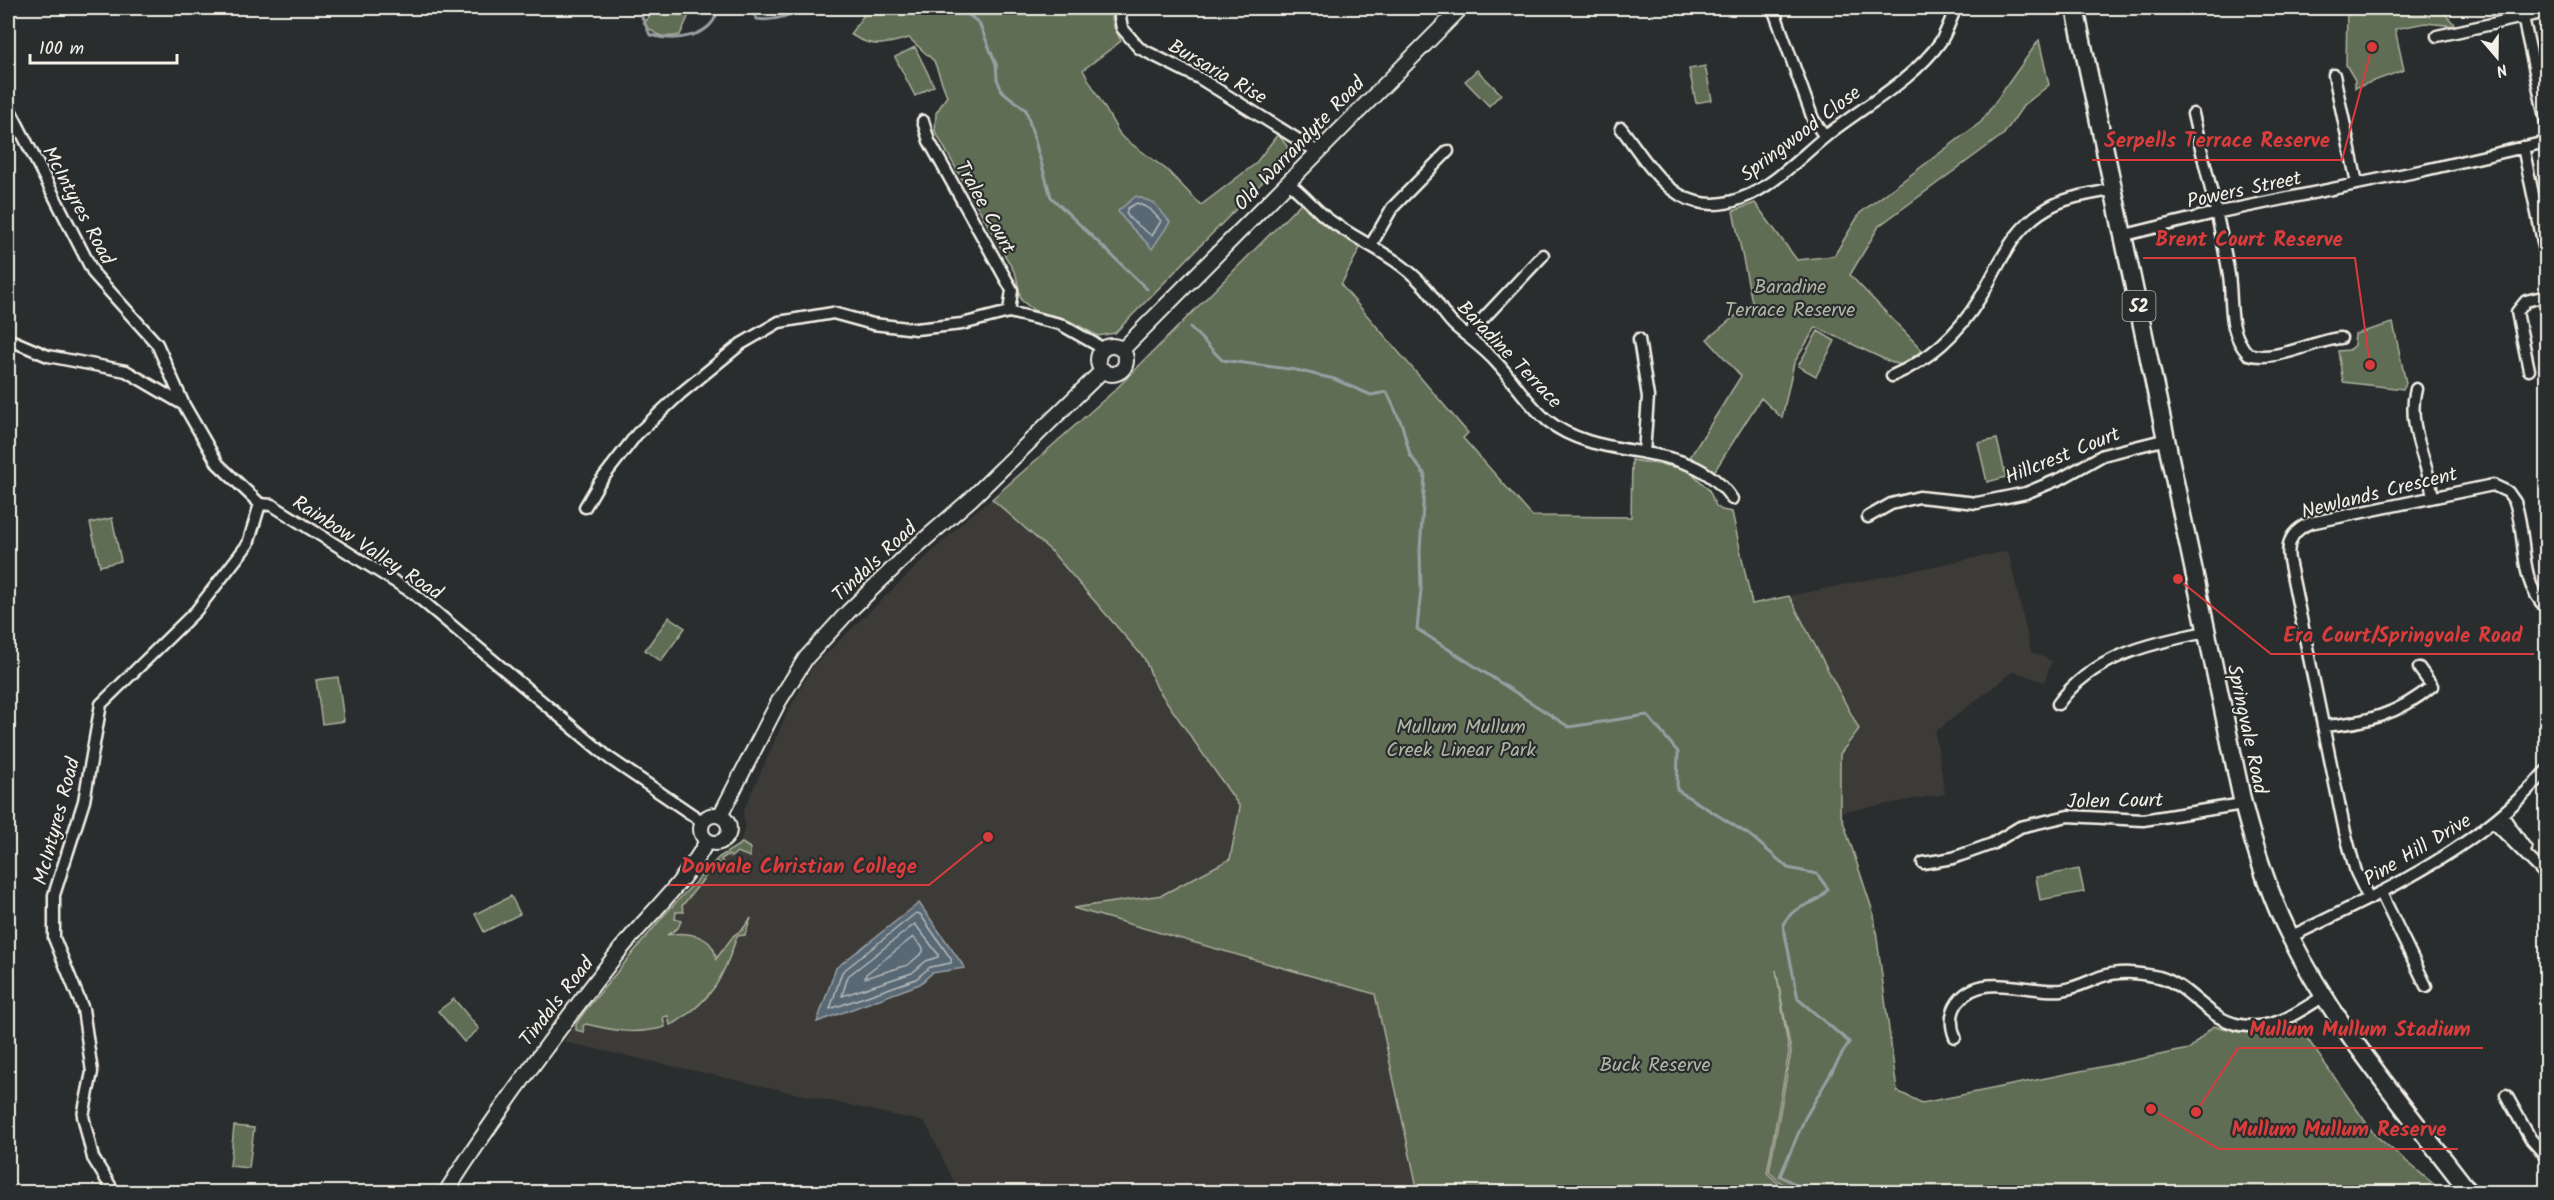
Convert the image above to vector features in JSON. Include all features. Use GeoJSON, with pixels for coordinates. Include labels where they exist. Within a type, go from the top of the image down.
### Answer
{"type":"FeatureCollection","features":[{"type":"Feature","properties":{"kind":"main road","name":"Old Warrandyte Road"},"geometry":{"type":"LineString","coordinates":[[1122,350],[1461,8]]}},
{"type":"Feature","properties":{"kind":"main road","name":"Springvale Road"},"geometry":{"type":"LineString","coordinates":[[2075,8],[2125,235],[2206,632],[2243,804],[2258,860],[2290,937],[2324,996],[2469,1192]]}},
{"type":"Feature","properties":{"kind":"main road"},"geometry":{"type":"LineString","coordinates":[[1115,346],[1122,350],[1125,358],[1122,369],[1111,374],[1103,370],[1098,359],[1104,349],[1115,346]]}},
{"type":"Feature","properties":{"kind":"main road","name":"Tindals Road"},"geometry":{"type":"LineString","coordinates":[[720,816],[779,701],[811,652],[886,575],[971,499],[1103,370]]}},
{"type":"Feature","properties":{"kind":"main road"},"geometry":{"type":"LineString","coordinates":[[711,816],[720,816],[728,822],[728,836],[716,843],[707,840],[702,834],[703,822],[711,816]]}},
{"type":"Feature","properties":{"kind":"main road","name":"Tindals Road"},"geometry":{"type":"LineString","coordinates":[[446,1192],[546,1045],[624,945],[674,887],[707,840]]}},
{"type":"Feature","properties":{"kind":"street"},"geometry":{"type":"LineString","coordinates":[[1773,8],[1813,119],[1825,137]]}},
{"type":"Feature","properties":{"kind":"street","name":"Springwood Close"},"geometry":{"type":"LineString","coordinates":[[1621,128],[1658,176],[1681,195],[1697,202],[1719,205],[1761,189],[1914,69],[1941,40],[1956,8]]}},
{"type":"Feature","properties":{"kind":"street","name":"Bursaria Rise"},"geometry":{"type":"LineString","coordinates":[[1121,11],[1122,28],[1139,48],[1199,78],[1318,152]]}},
{"type":"Feature","properties":{"kind":"street"},"geometry":{"type":"LineString","coordinates":[[2437,36],[2547,12]]}},
{"type":"Feature","properties":{"kind":"street"},"geometry":{"type":"LineString","coordinates":[[2523,17],[2547,122]]}},
{"type":"Feature","properties":{"kind":"street"},"geometry":{"type":"LineString","coordinates":[[2334,75],[2357,183]]}},
{"type":"Feature","properties":{"kind":"street","name":"McIntyres Road"},"geometry":{"type":"LineString","coordinates":[[8,106],[93,274],[157,344],[184,405]]}},
{"type":"Feature","properties":{"kind":"street"},"geometry":{"type":"LineString","coordinates":[[2193,114],[2229,276],[2231,317],[2241,345],[2248,354],[2287,352],[2341,338]]}},
{"type":"Feature","properties":{"kind":"street","name":"Tralee Court"},"geometry":{"type":"LineString","coordinates":[[923,121],[929,141],[1012,290],[1010,312]]}},
{"type":"Feature","properties":{"kind":"street","name":"Powers Street"},"geometry":{"type":"LineString","coordinates":[[2125,235],[2215,213],[2547,142]]}},
{"type":"Feature","properties":{"kind":"street"},"geometry":{"type":"LineString","coordinates":[[2523,147],[2547,256]]}},
{"type":"Feature","properties":{"kind":"street"},"geometry":{"type":"LineString","coordinates":[[1371,245],[1392,208],[1448,152]]}},
{"type":"Feature","properties":{"kind":"street","name":"Baradine Terrace"},"geometry":{"type":"LineString","coordinates":[[1288,183],[1299,190],[1318,213],[1399,261],[1427,289],[1450,322],[1495,360],[1548,421],[1582,440],[1679,459],[1706,471],[1724,485],[1732,499]]}},
{"type":"Feature","properties":{"kind":"street"},"geometry":{"type":"LineString","coordinates":[[1892,376],[1916,365],[1934,352],[1957,327],[1978,301],[2008,244],[2023,226],[2061,202],[2115,189]]}},
{"type":"Feature","properties":{"kind":"street"},"geometry":{"type":"LineString","coordinates":[[1467,336],[1543,255]]}},
{"type":"Feature","properties":{"kind":"street"},"geometry":{"type":"LineString","coordinates":[[2529,370],[2517,312],[2526,301],[2547,296]]}},
{"type":"Feature","properties":{"kind":"street"},"geometry":{"type":"LineString","coordinates":[[585,507],[599,483],[637,434],[680,394],[741,344],[779,322],[833,313],[873,324],[916,329],[962,324],[1010,312],[1060,324],[1104,349]]}},
{"type":"Feature","properties":{"kind":"street","name":"Rainbow Valley Road"},"geometry":{"type":"LineString","coordinates":[[8,339],[48,356],[126,371],[184,405],[218,464],[260,504],[272,505],[413,593],[609,758],[703,822]]}},
{"type":"Feature","properties":{"kind":"street"},"geometry":{"type":"LineString","coordinates":[[1639,339],[1648,396],[1644,453]]}},
{"type":"Feature","properties":{"kind":"street"},"geometry":{"type":"LineString","coordinates":[[2416,389],[2413,399],[2415,424],[2433,497]]}},
{"type":"Feature","properties":{"kind":"street","name":"Hillcrest Court"},"geometry":{"type":"LineString","coordinates":[[1868,517],[1891,504],[1919,497],[1977,503],[2026,493],[2062,478],[2103,454],[2167,439]]}},
{"type":"Feature","properties":{"kind":"street","name":"Newlands Crescent"},"geometry":{"type":"LineString","coordinates":[[2368,899],[2348,846],[2289,560],[2290,539],[2296,531],[2310,523],[2488,485],[2508,492],[2517,507],[2528,580],[2547,608]]}},
{"type":"Feature","properties":{"kind":"street","name":"McIntyres Road"},"geometry":{"type":"LineString","coordinates":[[114,1192],[93,1158],[83,1116],[92,1072],[83,1009],[54,938],[54,895],[84,801],[101,704],[196,610],[248,544],[260,504]]}},
{"type":"Feature","properties":{"kind":"street"},"geometry":{"type":"LineString","coordinates":[[2058,704],[2074,682],[2128,651],[2206,632]]}},
{"type":"Feature","properties":{"kind":"street"},"geometry":{"type":"LineString","coordinates":[[2323,726],[2368,721],[2389,715],[2412,702],[2433,686],[2419,668]]}},
{"type":"Feature","properties":{"kind":"street","name":"Pine Hill Drive"},"geometry":{"type":"LineString","coordinates":[[2290,937],[2422,872],[2498,819],[2547,771]]}},
{"type":"Feature","properties":{"kind":"street","name":"Jolen Court"},"geometry":{"type":"LineString","coordinates":[[1923,863],[1953,858],[1992,844],[2020,826],[2068,816],[2144,820],[2243,804]]}},
{"type":"Feature","properties":{"kind":"street"},"geometry":{"type":"LineString","coordinates":[[2498,819],[2547,875]]}},
{"type":"Feature","properties":{"kind":"street"},"geometry":{"type":"LineString","coordinates":[[2380,893],[2426,986]]}},
{"type":"Feature","properties":{"kind":"street"},"geometry":{"type":"LineString","coordinates":[[1955,1036],[1951,1020],[1959,1000],[1971,991],[1996,985],[2060,990],[2079,987],[2108,975],[2142,974],[2163,978],[2182,988],[2220,1019],[2251,1026],[2278,1022],[2324,996]]}},
{"type":"Feature","properties":{"kind":"street"},"geometry":{"type":"LineString","coordinates":[[2506,1095],[2530,1138],[2547,1156]]}},
{"type":"Feature","properties":{"kind":"shaded area"},"geometry":{"type":"Polygon","coordinates":[[[992,499],[1051,551],[1144,658],[1157,688],[1240,807],[1230,859],[1162,895],[1075,909],[1375,994],[1418,1192],[959,1192],[925,1122],[564,1042],[579,1018],[634,949],[718,859],[738,850],[745,825],[743,812],[788,711],[813,666],[969,516],[992,499]]]}},
{"type":"Feature","properties":{"kind":"shaded area"},"geometry":{"type":"Polygon","coordinates":[[[2008,551],[2031,652],[2052,661],[2044,682],[2014,671],[1935,732],[1945,794],[1840,812],[1840,754],[1859,729],[1789,596],[2008,551]]]}},
{"type":"Feature","properties":{"kind":"green space"},"geometry":{"type":"Polygon","coordinates":[[[654,8],[692,8],[680,35],[669,37],[656,34],[644,24],[654,8]]]}},
{"type":"Feature","properties":{"kind":"green space"},"geometry":{"type":"Polygon","coordinates":[[[869,8],[1110,8],[1114,27],[1121,41],[1083,70],[1121,136],[1167,170],[1201,205],[1255,164],[1278,134],[1287,146],[1288,156],[1115,333],[1098,336],[1070,321],[1035,311],[1021,300],[1016,275],[935,131],[936,113],[947,96],[934,61],[909,38],[872,44],[850,34],[869,8]]]}},
{"type":"Feature","properties":{"kind":"green space"},"geometry":{"type":"Polygon","coordinates":[[[2347,8],[2444,8],[2446,15],[2456,26],[2425,23],[2395,29],[2404,70],[2355,88],[2355,80],[2346,65],[2347,8]]]}},
{"type":"Feature","properties":{"kind":"green space","name":"Baradine Terrace Reserve"},"geometry":{"type":"Polygon","coordinates":[[[2039,40],[2049,85],[2023,106],[2004,134],[1879,226],[1850,275],[1922,350],[1902,365],[1890,362],[1816,327],[1794,363],[1782,418],[1761,398],[1714,472],[1690,457],[1741,376],[1707,339],[1752,302],[1733,211],[1755,203],[1797,260],[1834,256],[1860,213],[1981,122],[2039,40]]]}},
{"type":"Feature","properties":{"kind":"green space"},"geometry":{"type":"Polygon","coordinates":[[[915,47],[934,86],[915,96],[895,57],[915,47]]]}},
{"type":"Feature","properties":{"kind":"green space"},"geometry":{"type":"Polygon","coordinates":[[[1705,66],[1712,100],[1696,103],[1689,69],[1705,66]]]}},
{"type":"Feature","properties":{"kind":"green space"},"geometry":{"type":"Polygon","coordinates":[[[1477,70],[1501,94],[1489,106],[1465,81],[1477,70]]]}},
{"type":"Feature","properties":{"kind":"green space","name":"Mullum Mullum Creek Linear Park"},"geometry":{"type":"Polygon","coordinates":[[[1302,202],[1362,244],[1341,285],[1468,433],[1463,438],[1532,516],[1631,517],[1632,460],[1688,469],[1709,490],[1716,506],[1732,512],[1752,604],[1789,596],[1859,729],[1840,754],[1840,812],[1874,915],[1897,1091],[1922,1103],[2189,1049],[2213,1026],[2244,1032],[2293,1018],[2374,1134],[2443,1192],[1792,1192],[1769,1172],[1791,1052],[1776,970],[1789,1052],[1767,1173],[1788,1192],[1418,1192],[1375,994],[1073,908],[1162,895],[1230,859],[1240,807],[1157,688],[1144,658],[1051,551],[992,499],[1115,390],[1302,202]]]}},
{"type":"Feature","properties":{"kind":"green space"},"geometry":{"type":"Polygon","coordinates":[[[2393,323],[2406,383],[2403,389],[2343,382],[2338,351],[2349,350],[2354,345],[2355,334],[2393,323]]]}},
{"type":"Feature","properties":{"kind":"green space"},"geometry":{"type":"Polygon","coordinates":[[[1818,331],[1835,341],[1816,376],[1798,366],[1818,331]]]}},
{"type":"Feature","properties":{"kind":"green space"},"geometry":{"type":"Polygon","coordinates":[[[1997,439],[2006,477],[1987,482],[1978,443],[1997,439]]]}},
{"type":"Feature","properties":{"kind":"green space"},"geometry":{"type":"Polygon","coordinates":[[[112,518],[121,561],[100,566],[90,523],[112,518]]]}},
{"type":"Feature","properties":{"kind":"green space"},"geometry":{"type":"Polygon","coordinates":[[[669,617],[685,628],[661,661],[645,650],[669,617]]]}},
{"type":"Feature","properties":{"kind":"green space"},"geometry":{"type":"Polygon","coordinates":[[[338,677],[344,721],[322,724],[316,680],[338,677]]]}},
{"type":"Feature","properties":{"kind":"green space"},"geometry":{"type":"Polygon","coordinates":[[[742,843],[750,848],[750,857],[737,852],[731,857],[728,855],[721,859],[724,865],[722,867],[717,862],[682,906],[684,912],[676,912],[675,919],[681,921],[678,928],[667,935],[698,936],[710,944],[716,959],[734,935],[742,930],[751,918],[745,935],[737,936],[727,964],[708,996],[675,1023],[670,1025],[668,1016],[663,1017],[665,1027],[644,1031],[625,1031],[586,1024],[583,1026],[584,1032],[576,1030],[576,1024],[585,1011],[664,915],[719,857],[742,843]]]}},
{"type":"Feature","properties":{"kind":"green space"},"geometry":{"type":"Polygon","coordinates":[[[2079,869],[2084,892],[2040,900],[2036,877],[2079,869]]]}},
{"type":"Feature","properties":{"kind":"green space"},"geometry":{"type":"Polygon","coordinates":[[[511,896],[520,914],[484,932],[475,914],[511,896]]]}},
{"type":"Feature","properties":{"kind":"green space"},"geometry":{"type":"Polygon","coordinates":[[[454,999],[479,1029],[464,1042],[438,1011],[454,999]]]}},
{"type":"Feature","properties":{"kind":"green space"},"geometry":{"type":"Polygon","coordinates":[[[234,1126],[254,1128],[249,1168],[230,1166],[234,1126]]]}},
{"type":"Feature","properties":{"kind":"water"},"geometry":{"type":"Polygon","coordinates":[[[1136,196],[1154,203],[1170,222],[1152,249],[1118,211],[1136,196]]]}},
{"type":"Feature","properties":{"kind":"water"},"geometry":{"type":"Polygon","coordinates":[[[919,903],[965,968],[932,973],[920,984],[817,1022],[836,968],[919,903]]]}},
{"type":"Feature","properties":{"kind":"waterway"},"geometry":{"type":"LineString","coordinates":[[644,8],[642,17],[650,35],[670,38],[701,32],[715,18],[718,8]]}},
{"type":"Feature","properties":{"kind":"waterway"},"geometry":{"type":"LineString","coordinates":[[750,8],[757,19],[763,20],[781,18],[803,8]]}},
{"type":"Feature","properties":{"kind":"waterway"},"geometry":{"type":"LineString","coordinates":[[960,8],[979,23],[996,64],[997,79],[1002,91],[1026,110],[1051,197],[1147,289]]}},
{"type":"Feature","properties":{"kind":"waterway"},"geometry":{"type":"LineString","coordinates":[[1190,327],[1222,360],[1296,370],[1334,379],[1371,395],[1387,392],[1402,425],[1410,455],[1425,475],[1420,550],[1421,590],[1417,629],[1569,727],[1647,715],[1678,752],[1677,790],[1751,836],[1788,868],[1817,874],[1828,889],[1817,900],[1800,907],[1783,924],[1798,999],[1849,1042],[1805,1118],[1780,1176],[1810,1192]]}},
{"type":"Feature","properties":{"kind":"place","name":"Serpells Terrace Reserve"},"geometry":{"type":"Point","coordinates":[2372,47]}},
{"type":"Feature","properties":{"kind":"place","name":"Brent Court Reserve"},"geometry":{"type":"Point","coordinates":[2370,365]}},
{"type":"Feature","properties":{"kind":"place","name":"Era Court/Springvale Road"},"geometry":{"type":"Point","coordinates":[2178,579]}},
{"type":"Feature","properties":{"kind":"place","name":"Donvale Christian College"},"geometry":{"type":"Point","coordinates":[988,837]}},
{"type":"Feature","properties":{"kind":"place","name":"Mullum Mullum Reserve"},"geometry":{"type":"Point","coordinates":[2151,1109]}},
{"type":"Feature","properties":{"kind":"place","name":"Mullum Mullum Stadium"},"geometry":{"type":"Point","coordinates":[2196,1112]}},
{"type":"Feature","properties":{"kind":"park label","name":"Buck Reserve"},"geometry":{"type":"Point","coordinates":[1655,1064]}}]}
